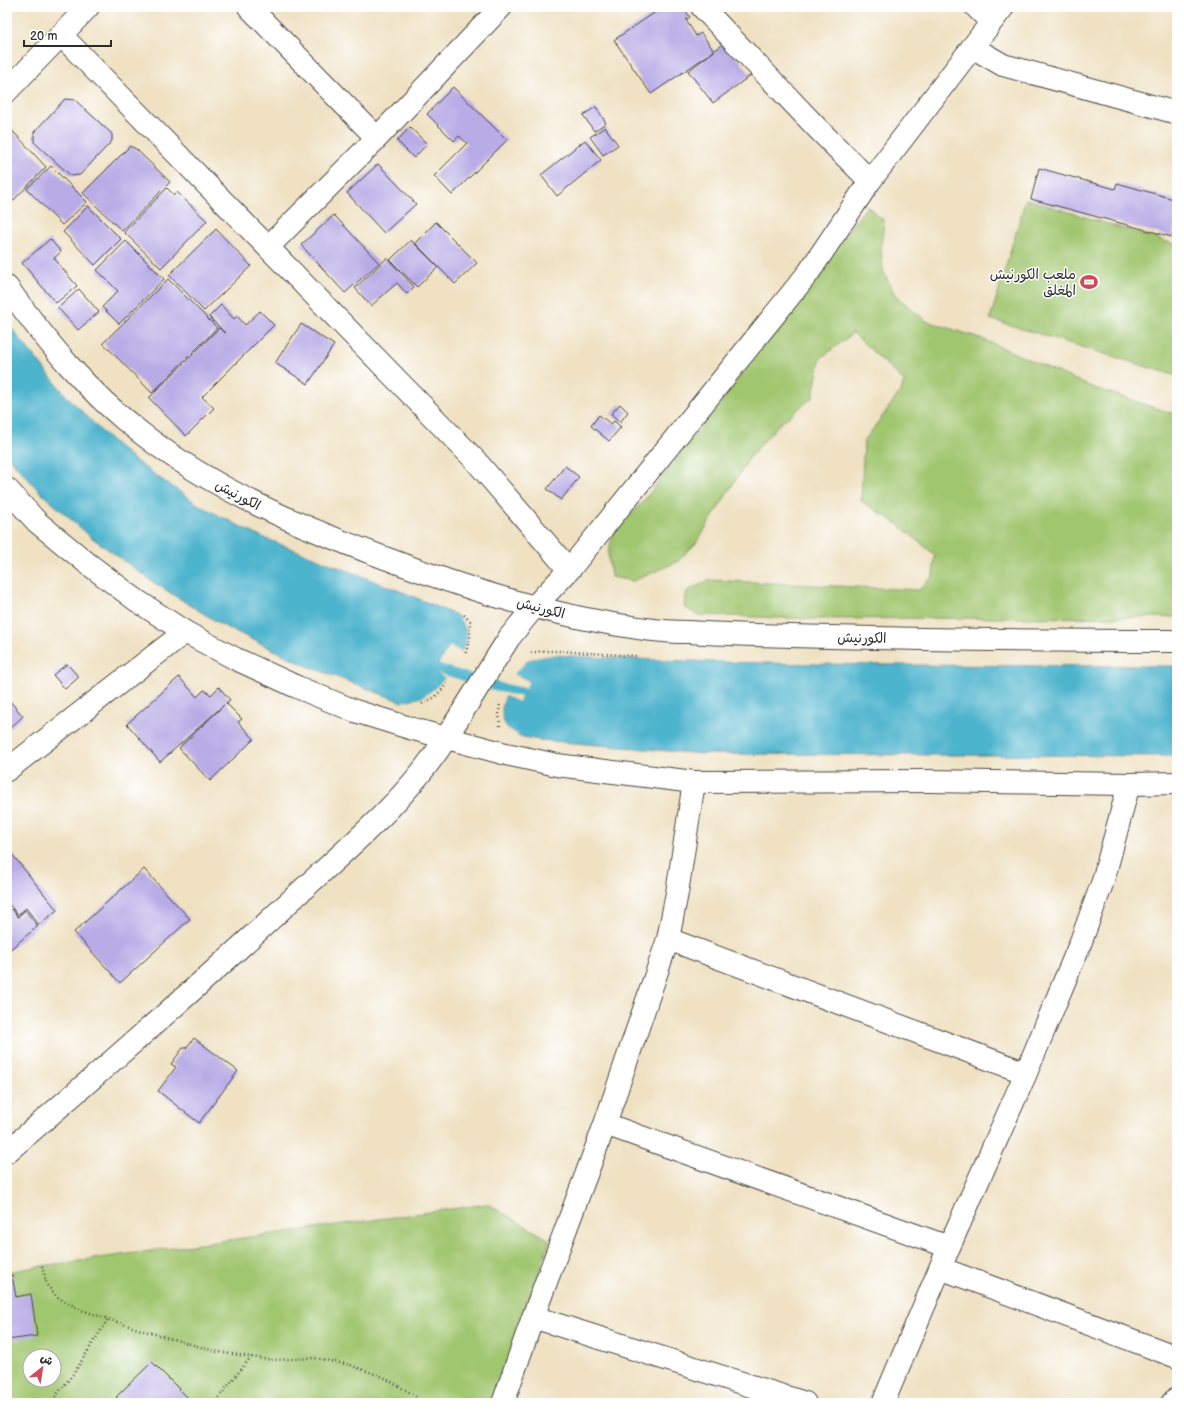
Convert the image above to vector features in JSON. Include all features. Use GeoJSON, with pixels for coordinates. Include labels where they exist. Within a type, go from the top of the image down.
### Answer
{"type":"FeatureCollection","features":[{"type":"Feature","properties":{"kind":"street"},"geometry":{"type":"LineString","coordinates":[[7,91],[62,36],[88,7]]}},
{"type":"Feature","properties":{"kind":"street"},"geometry":{"type":"LineString","coordinates":[[249,7],[377,138]]}},
{"type":"Feature","properties":{"kind":"street"},"geometry":{"type":"LineString","coordinates":[[268,247],[377,138],[502,7]]}},
{"type":"Feature","properties":{"kind":"street"},"geometry":{"type":"LineString","coordinates":[[702,7],[819,130],[870,181]]}},
{"type":"Feature","properties":{"kind":"street"},"geometry":{"type":"LineString","coordinates":[[7,1152],[222,965],[372,826],[416,779],[437,752],[460,718],[509,638],[534,607],[569,570],[809,272],[870,181],[997,15],[976,7]]}},
{"type":"Feature","properties":{"kind":"street"},"geometry":{"type":"LineString","coordinates":[[62,36],[476,461],[569,570]]}},
{"type":"Feature","properties":{"kind":"street"},"geometry":{"type":"LineString","coordinates":[[972,47],[1003,65],[1177,113]]}},
{"type":"Feature","properties":{"kind":"street","name":"الكورنيش"},"geometry":{"type":"LineString","coordinates":[[7,287],[56,352],[95,394],[139,432],[171,456],[208,479],[251,502],[327,536],[473,589],[571,617],[647,630],[708,634],[956,640],[1177,641]]}},
{"type":"Feature","properties":{"kind":"street"},"geometry":{"type":"LineString","coordinates":[[7,489],[37,522],[87,563],[136,600],[185,632],[236,659],[290,684],[355,711],[506,754],[557,765],[694,782],[929,781],[1129,784],[1177,783]]}},
{"type":"Feature","properties":{"kind":"street"},"geometry":{"type":"LineString","coordinates":[[7,770],[185,632]]}},
{"type":"Feature","properties":{"kind":"street"},"geometry":{"type":"LineString","coordinates":[[503,1403],[533,1317],[605,1124],[668,939],[677,893],[694,782]]}},
{"type":"Feature","properties":{"kind":"street"},"geometry":{"type":"LineString","coordinates":[[883,1403],[949,1247],[1026,1073],[1080,944],[1103,881],[1129,784]]}},
{"type":"Feature","properties":{"kind":"street"},"geometry":{"type":"LineString","coordinates":[[668,939],[1026,1073]]}},
{"type":"Feature","properties":{"kind":"street"},"geometry":{"type":"LineString","coordinates":[[605,1124],[949,1247]]}},
{"type":"Feature","properties":{"kind":"street"},"geometry":{"type":"LineString","coordinates":[[940,1268],[1177,1357]]}},
{"type":"Feature","properties":{"kind":"street"},"geometry":{"type":"LineString","coordinates":[[533,1317],[805,1403]]}},
{"type":"Feature","properties":{"kind":"street"},"geometry":{"type":"LineString","coordinates":[[1172,1403],[1177,1398]]}},
{"type":"Feature","properties":{"kind":"path"},"geometry":{"type":"LineString","coordinates":[[463,660],[470,637],[470,621]]}},
{"type":"Feature","properties":{"kind":"path"},"geometry":{"type":"LineString","coordinates":[[416,706],[435,697],[449,682]]}},
{"type":"Feature","properties":{"kind":"path"},"geometry":{"type":"LineString","coordinates":[[42,1266],[47,1285],[57,1297],[81,1310],[140,1330],[218,1352],[271,1360],[315,1358],[350,1365],[383,1376],[414,1395],[422,1403]]}},
{"type":"Feature","properties":{"kind":"path"},"geometry":{"type":"LineString","coordinates":[[50,1403],[74,1372],[108,1319]]}},
{"type":"Feature","properties":{"kind":"path"},"geometry":{"type":"LineString","coordinates":[[212,1403],[219,1397],[251,1357]]}},
{"type":"Feature","properties":{"kind":"green space","name":"ملعب الكورنيش المغلق"},"geometry":{"type":"Polygon","coordinates":[[[1026,199],[1177,245],[1177,376],[990,319],[1026,199]]]}},
{"type":"Feature","properties":{"kind":"green space"},"geometry":{"type":"Polygon","coordinates":[[[867,206],[884,221],[881,247],[883,270],[895,295],[926,321],[980,338],[1089,386],[1177,415],[1177,617],[811,619],[697,615],[684,607],[687,591],[709,580],[919,590],[933,576],[935,555],[899,525],[861,501],[864,441],[901,391],[904,381],[853,333],[820,359],[813,397],[777,426],[750,457],[697,542],[677,562],[633,581],[611,577],[608,554],[614,530],[642,503],[712,413],[867,206]]]}},
{"type":"Feature","properties":{"kind":"green space"},"geometry":{"type":"Polygon","coordinates":[[[487,1204],[550,1240],[495,1403],[7,1403],[7,1272],[487,1204]]]}},
{"type":"Feature","properties":{"kind":"water"},"geometry":{"type":"Polygon","coordinates":[[[7,323],[64,393],[106,436],[138,463],[199,505],[257,535],[410,595],[458,616],[466,629],[467,638],[462,652],[450,647],[434,670],[446,677],[434,689],[421,698],[402,702],[305,665],[222,625],[156,584],[91,537],[42,494],[7,456],[7,323]]]}},
{"type":"Feature","properties":{"kind":"water"},"geometry":{"type":"Polygon","coordinates":[[[553,655],[709,662],[1177,666],[1177,756],[703,754],[539,740],[520,736],[509,729],[503,720],[502,709],[505,696],[519,702],[528,681],[514,674],[529,659],[553,655]]]}},
{"type":"Feature","properties":{"kind":"pier"},"geometry":{"type":"Polygon","coordinates":[[[458,616],[461,617],[468,628],[469,638],[463,653],[461,654],[451,649],[437,670],[447,676],[447,678],[436,691],[422,700],[406,703],[402,702],[421,698],[434,689],[445,678],[434,671],[450,646],[462,652],[467,638],[466,629],[458,616]]]}},
{"type":"Feature","properties":{"kind":"pier"},"geometry":{"type":"Polygon","coordinates":[[[549,654],[553,655],[529,659],[514,674],[529,681],[519,702],[505,696],[501,707],[502,720],[506,727],[520,736],[513,734],[504,728],[501,720],[499,707],[504,695],[518,699],[526,682],[512,673],[528,657],[549,654]]]}},
{"type":"Feature","properties":{"kind":"building"},"geometry":{"type":"Polygon","coordinates":[[[663,7],[683,7],[690,17],[686,20],[696,36],[701,33],[714,51],[651,94],[614,40],[663,7]]]}},
{"type":"Feature","properties":{"kind":"building"},"geometry":{"type":"Polygon","coordinates":[[[726,42],[751,75],[713,103],[688,71],[726,42]]]}},
{"type":"Feature","properties":{"kind":"building"},"geometry":{"type":"Polygon","coordinates":[[[453,87],[507,140],[452,195],[434,176],[467,143],[459,136],[454,141],[427,114],[453,87]]]}},
{"type":"Feature","properties":{"kind":"building"},"geometry":{"type":"Polygon","coordinates":[[[65,99],[75,100],[112,134],[112,141],[80,175],[71,176],[34,142],[34,132],[65,99]]]}},
{"type":"Feature","properties":{"kind":"building"},"geometry":{"type":"Polygon","coordinates":[[[596,107],[606,123],[594,131],[583,115],[596,107]]]}},
{"type":"Feature","properties":{"kind":"building"},"geometry":{"type":"Polygon","coordinates":[[[7,125],[46,167],[7,207],[7,125]]]}},
{"type":"Feature","properties":{"kind":"building"},"geometry":{"type":"Polygon","coordinates":[[[410,127],[427,144],[414,158],[397,141],[410,127]]]}},
{"type":"Feature","properties":{"kind":"building"},"geometry":{"type":"Polygon","coordinates":[[[605,127],[618,145],[603,155],[590,137],[605,127]]]}},
{"type":"Feature","properties":{"kind":"building"},"geometry":{"type":"Polygon","coordinates":[[[585,140],[601,160],[557,196],[541,175],[585,140]]]}},
{"type":"Feature","properties":{"kind":"building"},"geometry":{"type":"Polygon","coordinates":[[[130,146],[136,149],[170,182],[122,231],[83,193],[130,146]]]}},
{"type":"Feature","properties":{"kind":"building"},"geometry":{"type":"Polygon","coordinates":[[[378,164],[416,204],[384,233],[347,193],[378,164]]]}},
{"type":"Feature","properties":{"kind":"building"},"geometry":{"type":"Polygon","coordinates":[[[51,166],[87,202],[62,225],[27,189],[51,166]]]}},
{"type":"Feature","properties":{"kind":"building"},"geometry":{"type":"Polygon","coordinates":[[[1039,168],[1115,189],[1117,183],[1177,200],[1177,219],[1172,237],[1031,199],[1039,168]]]}},
{"type":"Feature","properties":{"kind":"building"},"geometry":{"type":"Polygon","coordinates":[[[167,188],[174,195],[177,192],[207,221],[161,268],[124,232],[167,188]]]}},
{"type":"Feature","properties":{"kind":"building"},"geometry":{"type":"Polygon","coordinates":[[[88,206],[121,239],[95,265],[63,232],[88,206]]]}},
{"type":"Feature","properties":{"kind":"building"},"geometry":{"type":"Polygon","coordinates":[[[334,215],[379,263],[345,293],[301,245],[334,215]]]}},
{"type":"Feature","properties":{"kind":"building"},"geometry":{"type":"Polygon","coordinates":[[[436,222],[477,263],[455,284],[415,243],[436,222]]]}},
{"type":"Feature","properties":{"kind":"building"},"geometry":{"type":"Polygon","coordinates":[[[216,229],[251,266],[204,311],[169,275],[216,229]]]}},
{"type":"Feature","properties":{"kind":"building"},"geometry":{"type":"Polygon","coordinates":[[[50,239],[61,252],[54,258],[77,286],[56,303],[22,263],[50,239]]]}},
{"type":"Feature","properties":{"kind":"building"},"geometry":{"type":"Polygon","coordinates":[[[411,240],[438,267],[417,287],[390,260],[411,240]]]}},
{"type":"Feature","properties":{"kind":"building"},"geometry":{"type":"Polygon","coordinates":[[[126,241],[164,279],[119,324],[102,307],[118,291],[97,270],[126,241]]]}},
{"type":"Feature","properties":{"kind":"building"},"geometry":{"type":"Polygon","coordinates":[[[387,258],[414,287],[407,294],[397,283],[371,306],[355,288],[387,258]]]}},
{"type":"Feature","properties":{"kind":"building"},"geometry":{"type":"Polygon","coordinates":[[[168,279],[217,328],[152,393],[103,343],[168,279]]]}},
{"type":"Feature","properties":{"kind":"building"},"geometry":{"type":"Polygon","coordinates":[[[79,289],[99,312],[78,330],[58,308],[79,289]]]}},
{"type":"Feature","properties":{"kind":"building"},"geometry":{"type":"Polygon","coordinates":[[[221,305],[234,319],[237,316],[245,325],[260,311],[274,325],[202,397],[214,408],[186,436],[149,398],[219,328],[225,333],[209,317],[221,305]]]}},
{"type":"Feature","properties":{"kind":"building"},"geometry":{"type":"Polygon","coordinates":[[[301,324],[334,345],[308,384],[275,363],[301,324]]]}},
{"type":"Feature","properties":{"kind":"building"},"geometry":{"type":"Polygon","coordinates":[[[620,404],[628,412],[620,422],[611,414],[620,404]]]}},
{"type":"Feature","properties":{"kind":"building"},"geometry":{"type":"Polygon","coordinates":[[[599,415],[611,424],[614,421],[621,427],[609,441],[591,426],[599,415]]]}},
{"type":"Feature","properties":{"kind":"building"},"geometry":{"type":"Polygon","coordinates":[[[565,466],[579,477],[561,500],[547,489],[565,466]]]}},
{"type":"Feature","properties":{"kind":"building"},"geometry":{"type":"Polygon","coordinates":[[[67,664],[79,677],[65,689],[53,675],[67,664]]]}},
{"type":"Feature","properties":{"kind":"building"},"geometry":{"type":"Polygon","coordinates":[[[179,677],[197,697],[204,690],[211,695],[219,687],[230,700],[226,703],[242,719],[238,722],[254,739],[210,781],[179,748],[224,705],[160,762],[127,724],[179,677]]]}},
{"type":"Feature","properties":{"kind":"building"},"geometry":{"type":"Polygon","coordinates":[[[7,698],[23,716],[7,731],[7,698]]]}},
{"type":"Feature","properties":{"kind":"building"},"geometry":{"type":"Polygon","coordinates":[[[7,848],[57,910],[39,925],[26,908],[18,915],[7,902],[7,848]]]}},
{"type":"Feature","properties":{"kind":"building"},"geometry":{"type":"Polygon","coordinates":[[[144,869],[190,919],[120,983],[74,932],[144,869]]]}},
{"type":"Feature","properties":{"kind":"building"},"geometry":{"type":"Polygon","coordinates":[[[12,909],[18,917],[25,910],[38,926],[7,952],[7,913],[12,909]]]}},
{"type":"Feature","properties":{"kind":"building"},"geometry":{"type":"Polygon","coordinates":[[[194,1038],[238,1071],[199,1123],[158,1091],[176,1067],[171,1064],[183,1048],[186,1048],[194,1038]]]}},
{"type":"Feature","properties":{"kind":"building"},"geometry":{"type":"Polygon","coordinates":[[[12,1275],[16,1297],[31,1294],[37,1336],[7,1340],[7,1277],[12,1275]]]}},
{"type":"Feature","properties":{"kind":"building"},"geometry":{"type":"Polygon","coordinates":[[[152,1362],[190,1400],[187,1403],[123,1403],[116,1397],[152,1362]]]}},
{"type":"Feature","properties":{"kind":"waterway"},"geometry":{"type":"LineString","coordinates":[[424,664],[498,687],[535,695]]}},
{"type":"Feature","properties":{"kind":"place","name":"ملعب الكورنيش المغلق"},"geometry":{"type":"Point","coordinates":[1089,282]}}]}
